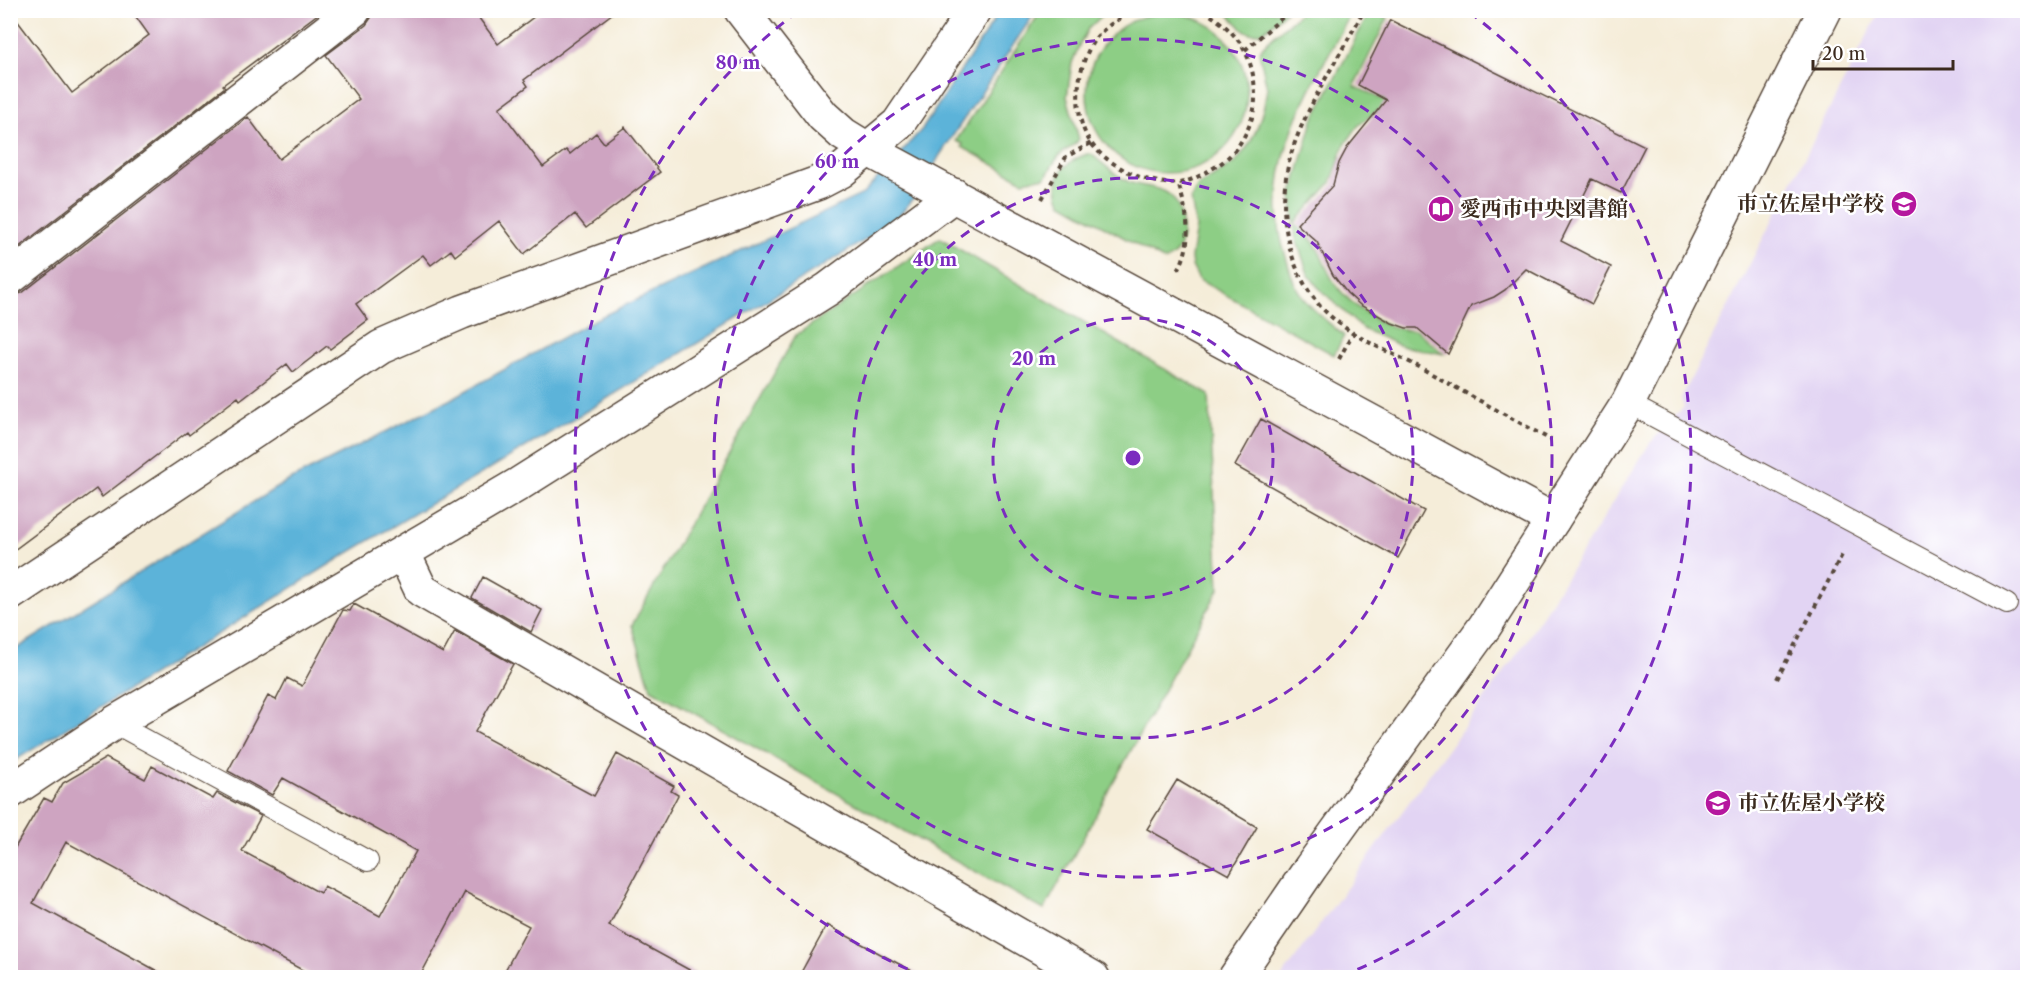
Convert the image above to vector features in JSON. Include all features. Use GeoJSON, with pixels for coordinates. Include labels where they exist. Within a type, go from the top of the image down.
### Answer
{"type":"FeatureCollection","features":[{"type":"Feature","properties":{"kind":"street"},"geometry":{"type":"LineString","coordinates":[[10,278],[354,10]]}},
{"type":"Feature","properties":{"kind":"street"},"geometry":{"type":"LineString","coordinates":[[741,10],[823,116],[843,134],[1553,520]]}},
{"type":"Feature","properties":{"kind":"street"},"geometry":{"type":"LineString","coordinates":[[10,594],[381,347],[462,312],[818,183],[841,171],[880,156],[898,124],[975,10]]}},
{"type":"Feature","properties":{"kind":"street"},"geometry":{"type":"LineString","coordinates":[[1235,978],[1311,867],[1485,626],[1628,403],[1825,10]]}},
{"type":"Feature","properties":{"kind":"street"},"geometry":{"type":"LineString","coordinates":[[10,792],[114,723],[404,554],[519,484],[828,288],[944,190]]}},
{"type":"Feature","properties":{"kind":"street"},"geometry":{"type":"LineString","coordinates":[[404,554],[421,590],[1093,978]]}},
{"type":"Feature","properties":{"kind":"lane"},"geometry":{"type":"LineString","coordinates":[[1628,403],[2007,604]]}},
{"type":"Feature","properties":{"kind":"lane"},"geometry":{"type":"LineString","coordinates":[[114,723],[368,861]]}},
{"type":"Feature","properties":{"kind":"path"},"geometry":{"type":"LineString","coordinates":[[1136,10],[1117,19],[1095,39],[1082,65],[1077,94],[1083,124],[1091,143],[1119,168],[1146,180],[1178,183],[1203,174],[1228,158],[1246,135],[1255,107],[1255,78],[1245,50],[1227,27],[1202,10]]}},
{"type":"Feature","properties":{"kind":"path"},"geometry":{"type":"LineString","coordinates":[[1245,50],[1291,10]]}},
{"type":"Feature","properties":{"kind":"path"},"geometry":{"type":"LineString","coordinates":[[1351,10],[1361,16],[1305,121],[1294,147],[1286,179],[1283,215],[1291,254],[1306,287],[1317,303],[1353,333],[1551,440]]}},
{"type":"Feature","properties":{"kind":"path"},"geometry":{"type":"LineString","coordinates":[[1040,203],[1066,157],[1091,143]]}},
{"type":"Feature","properties":{"kind":"path"},"geometry":{"type":"LineString","coordinates":[[1173,278],[1181,264],[1189,232],[1185,203],[1178,183]]}},
{"type":"Feature","properties":{"kind":"path"},"geometry":{"type":"LineString","coordinates":[[1338,360],[1353,333]]}},
{"type":"Feature","properties":{"kind":"path"},"geometry":{"type":"LineString","coordinates":[[1777,679],[1857,526]]}},
{"type":"Feature","properties":{"kind":"shaded area","name":"市立佐屋小学校"},"geometry":{"type":"Polygon","coordinates":[[[1880,11],[2027,11],[2027,977],[1281,978],[1525,643],[1650,443],[1684,407],[1681,398],[1880,11]]]}},
{"type":"Feature","properties":{"kind":"green space"},"geometry":{"type":"Polygon","coordinates":[[[1041,11],[1107,11],[1088,29],[1072,63],[1067,97],[1079,139],[1058,157],[1046,177],[1023,181],[962,147],[963,144],[956,141],[1041,11]]]}},
{"type":"Feature","properties":{"kind":"green space"},"geometry":{"type":"Polygon","coordinates":[[[1225,11],[1286,11],[1268,28],[1251,33],[1241,27],[1225,11]]]}},
{"type":"Feature","properties":{"kind":"green space"},"geometry":{"type":"Polygon","coordinates":[[[1301,11],[1336,11],[1349,17],[1318,73],[1292,132],[1283,162],[1278,193],[1279,225],[1295,284],[1308,304],[1344,336],[1334,355],[1199,280],[1191,258],[1196,227],[1191,199],[1197,187],[1236,162],[1250,143],[1258,126],[1267,88],[1259,52],[1301,11]]]}},
{"type":"Feature","properties":{"kind":"green space"},"geometry":{"type":"Polygon","coordinates":[[[1370,11],[1388,18],[1354,86],[1390,103],[1358,126],[1344,146],[1331,183],[1294,224],[1292,194],[1313,120],[1370,11]]]}},
{"type":"Feature","properties":{"kind":"green space"},"geometry":{"type":"Polygon","coordinates":[[[1167,13],[1183,14],[1198,19],[1212,26],[1224,36],[1234,48],[1241,62],[1246,77],[1246,109],[1241,124],[1234,138],[1224,150],[1212,160],[1198,167],[1183,172],[1167,173],[1151,172],[1136,167],[1122,160],[1110,150],[1100,138],[1093,124],[1088,109],[1087,93],[1088,77],[1093,62],[1100,48],[1110,36],[1122,26],[1136,19],[1151,14],[1167,13]]]}},
{"type":"Feature","properties":{"kind":"green space"},"geometry":{"type":"Polygon","coordinates":[[[1091,154],[1129,182],[1161,190],[1170,195],[1178,206],[1182,220],[1181,242],[1175,254],[1165,261],[1061,202],[1057,185],[1061,172],[1072,161],[1091,154]]]}},
{"type":"Feature","properties":{"kind":"green space"},"geometry":{"type":"Polygon","coordinates":[[[1294,224],[1315,244],[1334,282],[1349,300],[1370,316],[1393,327],[1416,330],[1444,354],[1401,346],[1357,324],[1317,286],[1308,274],[1295,235],[1294,224]]]}},
{"type":"Feature","properties":{"kind":"green space"},"geometry":{"type":"Polygon","coordinates":[[[940,238],[1209,395],[1219,589],[1044,910],[651,689],[632,625],[796,335],[940,238]]]}},
{"type":"Feature","properties":{"kind":"water"},"geometry":{"type":"Polygon","coordinates":[[[1000,11],[1036,11],[940,155],[921,189],[893,223],[600,403],[340,558],[11,763],[11,652],[284,483],[451,399],[596,319],[863,194],[923,128],[1000,11]]]}},
{"type":"Feature","properties":{"kind":"building"},"geometry":{"type":"Polygon","coordinates":[[[131,10],[323,10],[223,85],[225,87],[10,254],[10,11],[72,93],[149,35],[131,10]]]}},
{"type":"Feature","properties":{"kind":"building"},"geometry":{"type":"Polygon","coordinates":[[[372,10],[473,10],[498,44],[543,10],[617,10],[524,80],[528,86],[499,108],[543,167],[566,150],[570,154],[596,133],[604,143],[625,127],[660,172],[586,228],[575,214],[524,254],[499,221],[455,256],[451,250],[431,265],[423,255],[356,304],[368,320],[330,349],[327,346],[293,372],[287,364],[240,400],[238,397],[189,435],[187,432],[102,497],[96,489],[10,553],[10,296],[22,293],[248,117],[279,159],[359,99],[326,55],[366,25],[371,18],[372,10]]]}},
{"type":"Feature","properties":{"kind":"building"},"geometry":{"type":"Polygon","coordinates":[[[1390,20],[1645,146],[1621,193],[1592,179],[1561,241],[1611,267],[1592,304],[1526,269],[1505,290],[1471,306],[1448,354],[1417,328],[1406,328],[1392,323],[1360,305],[1333,275],[1317,242],[1297,224],[1333,185],[1339,163],[1347,148],[1386,100],[1358,85],[1390,20]]]}},
{"type":"Feature","properties":{"kind":"building"},"geometry":{"type":"Polygon","coordinates":[[[1261,419],[1424,511],[1398,558],[1235,466],[1261,419]]]}},
{"type":"Feature","properties":{"kind":"building"},"geometry":{"type":"Polygon","coordinates":[[[483,577],[542,610],[531,632],[472,598],[483,577]]]}},
{"type":"Feature","properties":{"kind":"building"},"geometry":{"type":"Polygon","coordinates":[[[354,604],[443,653],[455,631],[513,664],[475,732],[594,796],[617,754],[674,786],[671,791],[678,795],[609,926],[704,978],[501,978],[529,926],[465,892],[419,978],[317,978],[66,842],[33,903],[170,978],[10,978],[10,856],[44,798],[52,802],[63,783],[106,758],[145,779],[152,766],[213,799],[217,793],[261,816],[242,851],[320,893],[324,886],[380,916],[416,851],[283,778],[272,795],[228,771],[268,696],[276,700],[287,678],[302,686],[343,610],[350,611],[354,604]]]}},
{"type":"Feature","properties":{"kind":"building"},"geometry":{"type":"Polygon","coordinates":[[[1177,780],[1257,827],[1229,875],[1147,829],[1177,780]]]}},
{"type":"Feature","properties":{"kind":"building"},"geometry":{"type":"Polygon","coordinates":[[[827,925],[925,978],[798,978],[827,925]]]}},
{"type":"Feature","properties":{"kind":"place","name":"市立佐屋中学校"},"geometry":{"type":"Point","coordinates":[1904,204]}},
{"type":"Feature","properties":{"kind":"place","name":"愛西市中央図書館"},"geometry":{"type":"Point","coordinates":[1441,209]}},
{"type":"Feature","properties":{"kind":"place","name":"市立佐屋小学校"},"geometry":{"type":"Point","coordinates":[1718,803]}}]}
